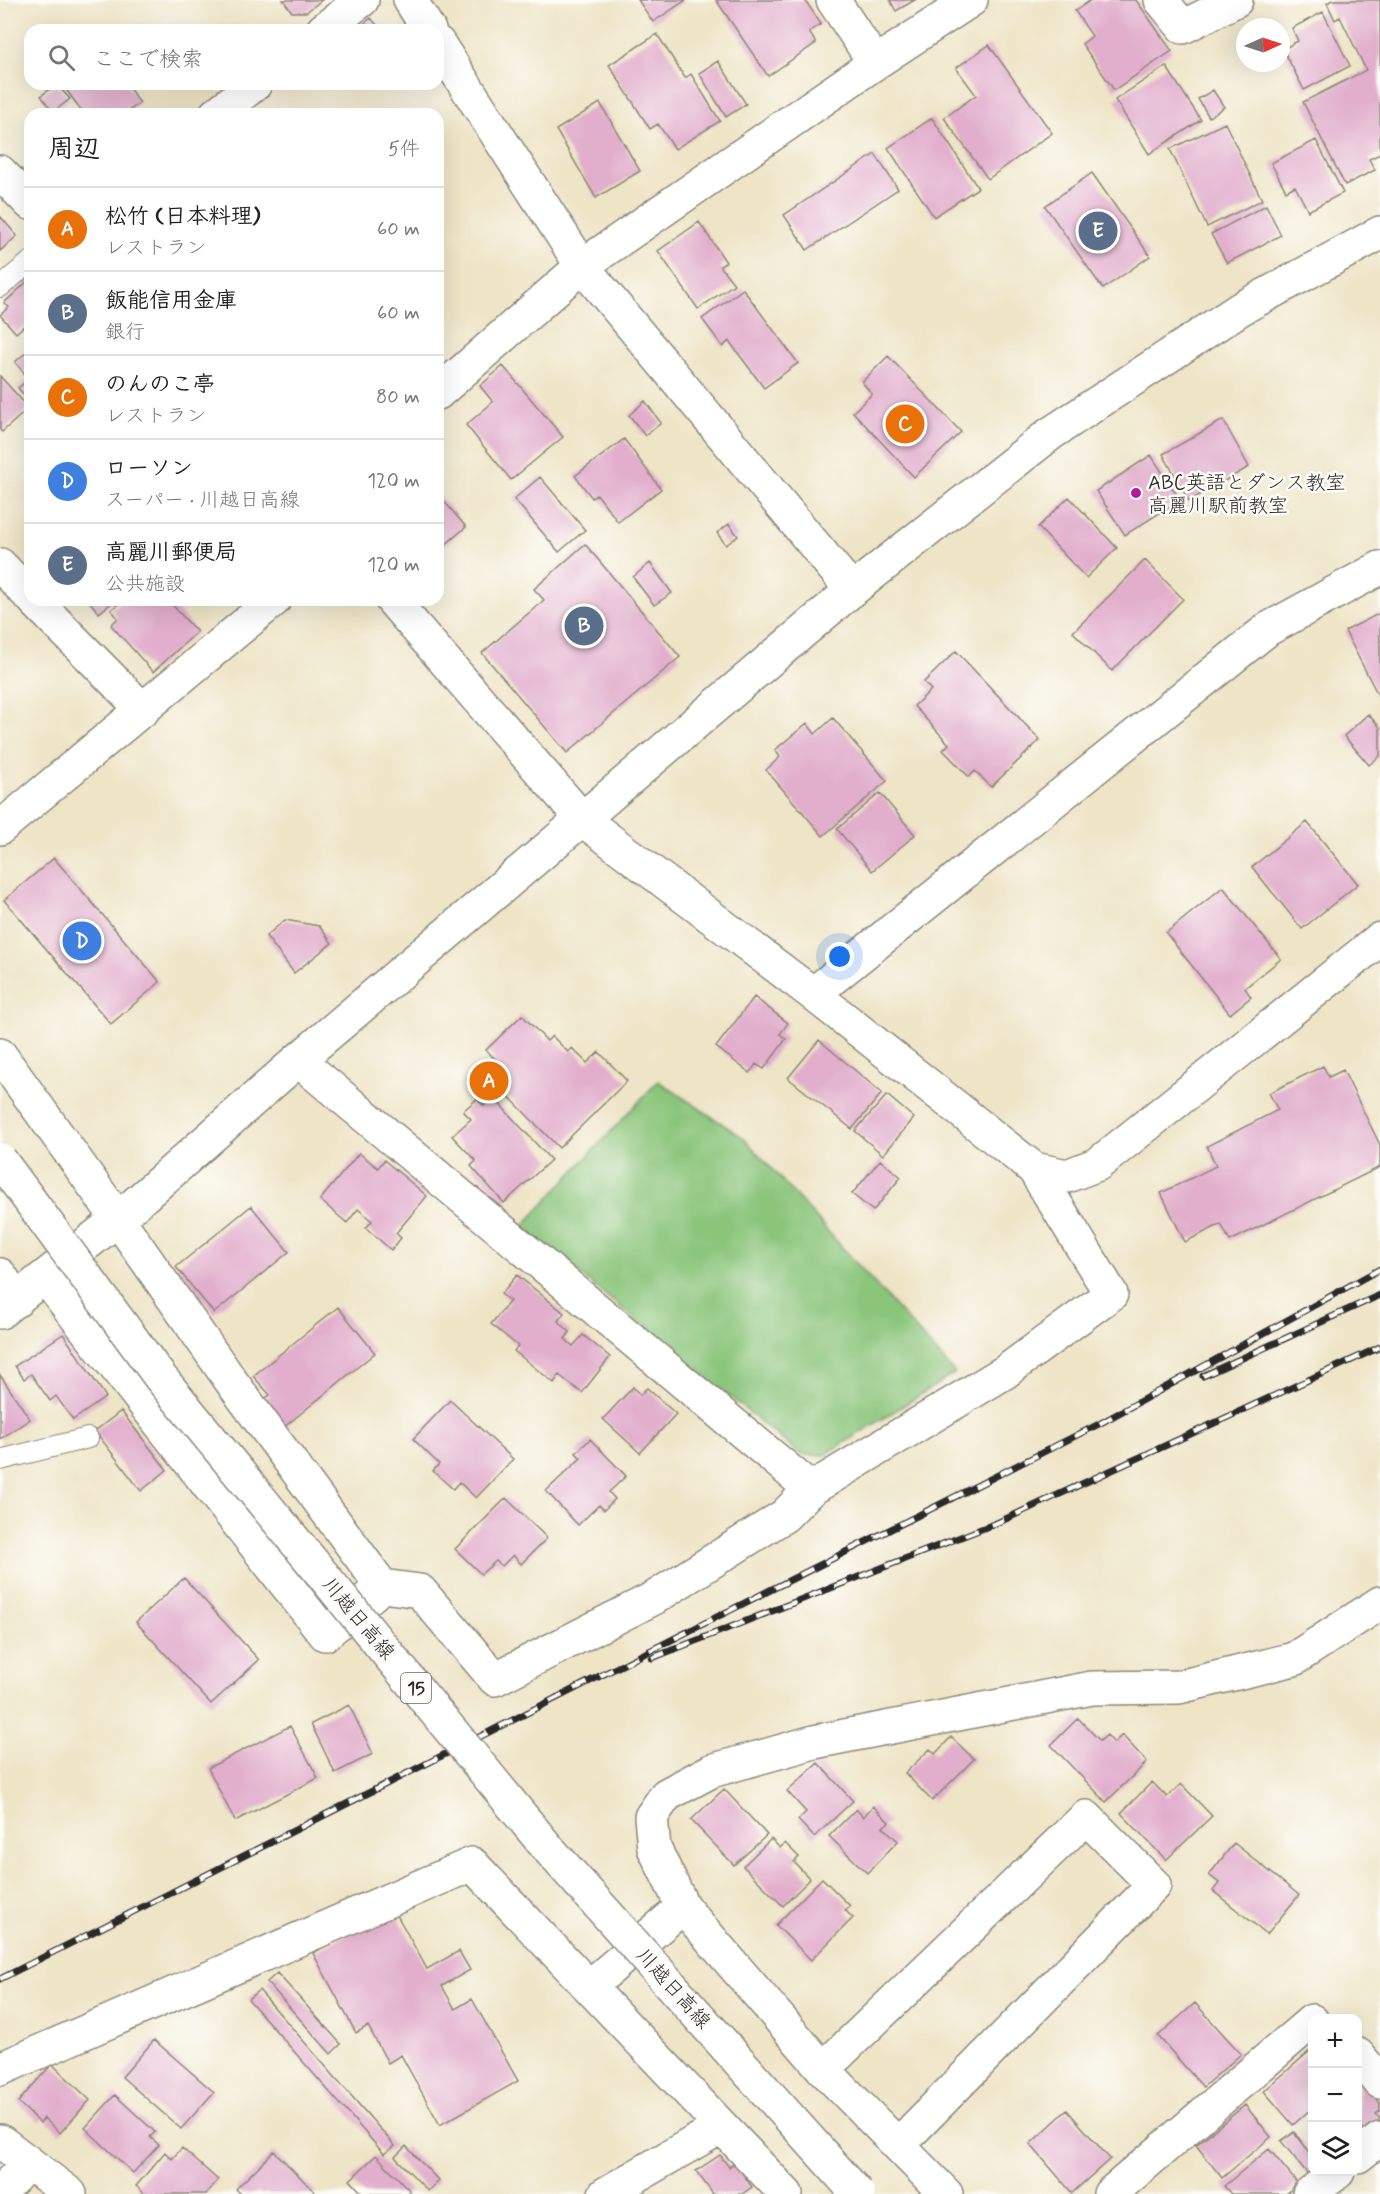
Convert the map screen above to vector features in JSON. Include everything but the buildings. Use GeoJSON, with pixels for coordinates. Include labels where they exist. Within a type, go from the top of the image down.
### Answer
{"type":"FeatureCollection","features":[{"type":"Feature","properties":{"kind":"street"},"geometry":{"type":"LineString","coordinates":[[331,24],[362,0]]}},
{"type":"Feature","properties":{"kind":"street"},"geometry":{"type":"LineString","coordinates":[[410,0],[425,24]]}},
{"type":"Feature","properties":{"kind":"street"},"geometry":{"type":"LineString","coordinates":[[833,0],[874,63]]}},
{"type":"Feature","properties":{"kind":"street"},"geometry":{"type":"LineString","coordinates":[[444,388],[582,266],[874,63],[971,0]]}},
{"type":"Feature","properties":{"kind":"street"},"geometry":{"type":"LineString","coordinates":[[1161,0],[1183,27],[1236,0]]}},
{"type":"Feature","properties":{"kind":"street"},"geometry":{"type":"LineString","coordinates":[[444,52],[582,266],[852,590]]}},
{"type":"Feature","properties":{"kind":"street"},"geometry":{"type":"LineString","coordinates":[[224,108],[247,90]]}},
{"type":"Feature","properties":{"kind":"street"},"geometry":{"type":"LineString","coordinates":[[0,172],[24,197]]}},
{"type":"Feature","properties":{"kind":"street"},"geometry":{"type":"LineString","coordinates":[[6,1296],[45,1277],[118,1219],[298,1060],[852,590],[1050,434],[1240,309],[1380,233]]}},
{"type":"Feature","properties":{"kind":"street"},"geometry":{"type":"LineString","coordinates":[[0,565],[24,590]]}},
{"type":"Feature","properties":{"kind":"street"},"geometry":{"type":"LineString","coordinates":[[813,994],[1268,629],[1380,568]]}},
{"type":"Feature","properties":{"kind":"street"},"geometry":{"type":"LineString","coordinates":[[40,606],[143,710]]}},
{"type":"Feature","properties":{"kind":"street"},"geometry":{"type":"LineString","coordinates":[[0,828],[267,606]]}},
{"type":"Feature","properties":{"kind":"street"},"geometry":{"type":"LineString","coordinates":[[0,1055],[231,1381],[382,1586],[420,1591],[495,1679],[654,1598],[784,1516],[811,1489],[1005,1372],[1111,1294],[1034,1169],[813,994],[583,820],[397,606]]}},
{"type":"Feature","properties":{"kind":"street"},"geometry":{"type":"LineString","coordinates":[[1034,1169],[1067,1176],[1098,1164],[1380,939]]}},
{"type":"Feature","properties":{"kind":"street"},"geometry":{"type":"LineString","coordinates":[[298,1060],[811,1489]]}},
{"type":"Feature","properties":{"kind":"street","name":"川越日高線"},"geometry":{"type":"LineString","coordinates":[[0,1160],[160,1377],[546,1846],[858,2194]]}},
{"type":"Feature","properties":{"kind":"street"},"geometry":{"type":"LineString","coordinates":[[45,1277],[325,1634],[382,1586]]}},
{"type":"Feature","properties":{"kind":"street"},"geometry":{"type":"LineString","coordinates":[[946,2194],[823,2069],[683,1907],[654,1848],[651,1817],[666,1795],[711,1771],[814,1742],[959,1712],[1092,1688],[1179,1687],[1294,1659],[1380,1603]]}},
{"type":"Feature","properties":{"kind":"street"},"geometry":{"type":"LineString","coordinates":[[823,2069],[1086,1817],[1154,1885],[898,2145]]}},
{"type":"Feature","properties":{"kind":"street"},"geometry":{"type":"LineString","coordinates":[[0,2069],[472,1864],[786,2194]]}},
{"type":"Feature","properties":{"kind":"street"},"geometry":{"type":"LineString","coordinates":[[590,1986],[683,1907]]}},
{"type":"Feature","properties":{"kind":"street"},"geometry":{"type":"LineString","coordinates":[[1110,2194],[1308,2025]]}},
{"type":"Feature","properties":{"kind":"street"},"geometry":{"type":"LineString","coordinates":[[1362,2060],[1380,2082]]}},
{"type":"Feature","properties":{"kind":"street"},"geometry":{"type":"LineString","coordinates":[[605,2194],[721,2127]]}},
{"type":"Feature","properties":{"kind":"street"},"geometry":{"type":"LineString","coordinates":[[1362,2153],[1380,2139]]}},
{"type":"Feature","properties":{"kind":"street"},"geometry":{"type":"LineString","coordinates":[[0,2141],[70,2194]]}},
{"type":"Feature","properties":{"kind":"street"},"geometry":{"type":"LineString","coordinates":[[0,2193],[28,2163]]}},
{"type":"Feature","properties":{"kind":"street"},"geometry":{"type":"LineString","coordinates":[[1309,2194],[1333,2176]]}},
{"type":"Feature","properties":{"kind":"lane"},"geometry":{"type":"LineString","coordinates":[[0,287],[24,267]]}},
{"type":"Feature","properties":{"kind":"lane"},"geometry":{"type":"LineString","coordinates":[[0,1460],[88,1438]]}},
{"type":"Feature","properties":{"kind":"green space"},"geometry":{"type":"Polygon","coordinates":[[[658,1081],[744,1138],[955,1373],[825,1455],[801,1455],[522,1227],[658,1081]]]}},
{"type":"Feature","properties":{"kind":"railway"},"geometry":{"type":"LineString","coordinates":[[0,1979],[1099,1424],[1380,1269]]}},
{"type":"Feature","properties":{"kind":"railway"},"geometry":{"type":"LineString","coordinates":[[1203,1376],[1380,1295]]}},
{"type":"Feature","properties":{"kind":"railway"},"geometry":{"type":"LineString","coordinates":[[652,1658],[999,1522],[1380,1347]]}},
{"type":"Feature","properties":{"kind":"place","name":"高麗川郵便局"},"geometry":{"type":"Point","coordinates":[1098,231]}},
{"type":"Feature","properties":{"kind":"place","name":"のんのこ亭"},"geometry":{"type":"Point","coordinates":[905,424]}},
{"type":"Feature","properties":{"kind":"place","name":"ABC英語とダンス教室 高麗川駅前教室"},"geometry":{"type":"Point","coordinates":[1136,493]}},
{"type":"Feature","properties":{"kind":"place","name":"飯能信用金庫"},"geometry":{"type":"Point","coordinates":[584,626]}},
{"type":"Feature","properties":{"kind":"place","name":"ローソン"},"geometry":{"type":"Point","coordinates":[82,941]}},
{"type":"Feature","properties":{"kind":"place","name":"松竹 (日本料理)"},"geometry":{"type":"Point","coordinates":[489,1081]}}]}
